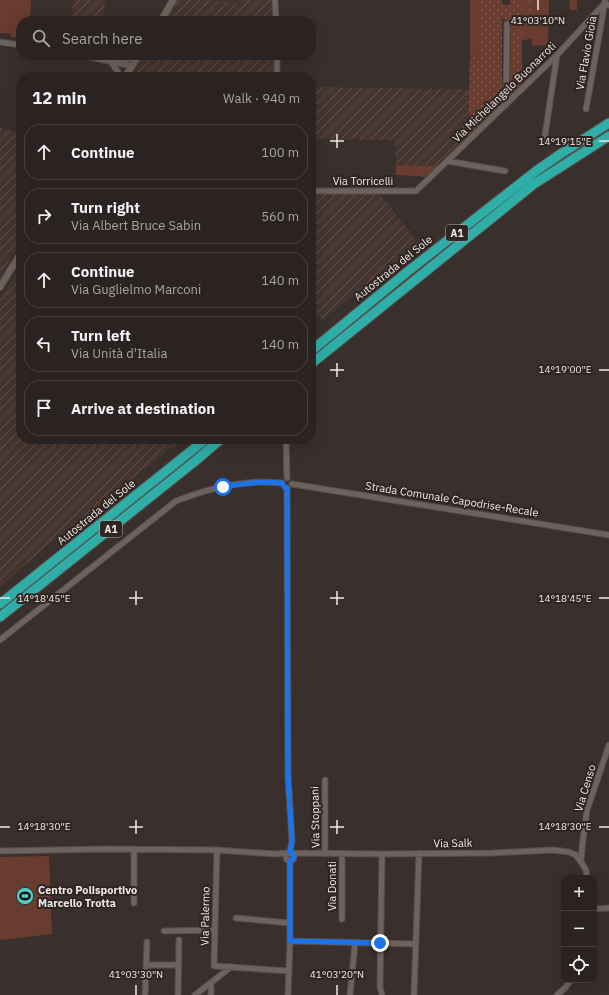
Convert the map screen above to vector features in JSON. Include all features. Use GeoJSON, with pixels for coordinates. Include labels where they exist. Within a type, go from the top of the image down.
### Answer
{"type":"FeatureCollection","features":[{"type":"Feature","properties":{"kind":"highway","name":"Autostrada del Sole"},"geometry":{"type":"LineString","coordinates":[[316,347],[407,272],[536,171],[609,123]]}},
{"type":"Feature","properties":{"kind":"highway","name":"Autostrada del Sole"},"geometry":{"type":"LineString","coordinates":[[316,360],[534,184],[609,136]]}},
{"type":"Feature","properties":{"kind":"highway","name":"Autostrada del Sole"},"geometry":{"type":"LineString","coordinates":[[0,604],[200,444]]}},
{"type":"Feature","properties":{"kind":"highway","name":"Autostrada del Sole"},"geometry":{"type":"LineString","coordinates":[[0,617],[215,444]]}},
{"type":"Feature","properties":{"kind":"street"},"geometry":{"type":"LineString","coordinates":[[164,16],[173,0]]}},
{"type":"Feature","properties":{"kind":"street"},"geometry":{"type":"LineString","coordinates":[[275,0],[276,16]]}},
{"type":"Feature","properties":{"kind":"street","name":"Via Michelangelo Buonarroti"},"geometry":{"type":"LineString","coordinates":[[416,191],[558,55],[606,3]]}},
{"type":"Feature","properties":{"kind":"street","name":"Via Flavio Gioia"},"geometry":{"type":"LineString","coordinates":[[586,109],[606,3]]}},
{"type":"Feature","properties":{"kind":"street"},"geometry":{"type":"LineString","coordinates":[[506,104],[507,24]]}},
{"type":"Feature","properties":{"kind":"street"},"geometry":{"type":"LineString","coordinates":[[0,42],[16,44]]}},
{"type":"Feature","properties":{"kind":"street"},"geometry":{"type":"LineString","coordinates":[[544,142],[558,55]]}},
{"type":"Feature","properties":{"kind":"street"},"geometry":{"type":"LineString","coordinates":[[102,60],[132,66]]}},
{"type":"Feature","properties":{"kind":"street"},"geometry":{"type":"LineString","coordinates":[[111,62],[126,60]]}},
{"type":"Feature","properties":{"kind":"street"},"geometry":{"type":"LineString","coordinates":[[128,72],[135,60]]}},
{"type":"Feature","properties":{"kind":"street"},"geometry":{"type":"LineString","coordinates":[[277,60],[277,72]]}},
{"type":"Feature","properties":{"kind":"street"},"geometry":{"type":"LineString","coordinates":[[111,62],[118,72]]}},
{"type":"Feature","properties":{"kind":"street"},"geometry":{"type":"LineString","coordinates":[[447,161],[505,171]]}},
{"type":"Feature","properties":{"kind":"street","name":"Via Torricelli"},"geometry":{"type":"LineString","coordinates":[[316,191],[416,191]]}},
{"type":"Feature","properties":{"kind":"street"},"geometry":{"type":"LineString","coordinates":[[0,287],[16,261]]}},
{"type":"Feature","properties":{"kind":"street"},"geometry":{"type":"LineString","coordinates":[[286,444],[287,478],[292,484],[287,488]]}},
{"type":"Feature","properties":{"kind":"street"},"geometry":{"type":"LineString","coordinates":[[282,483],[284,479],[287,478]]}},
{"type":"Feature","properties":{"kind":"street"},"geometry":{"type":"LineString","coordinates":[[0,640],[176,501],[201,491],[240,484],[263,482],[282,483],[284,487],[287,488]]}},
{"type":"Feature","properties":{"kind":"street","name":"Strada Comunale Capodrise-Recale"},"geometry":{"type":"LineString","coordinates":[[292,484],[609,535]]}},
{"type":"Feature","properties":{"kind":"street"},"geometry":{"type":"LineString","coordinates":[[287,488],[288,776],[292,841],[290,853],[294,856],[289,860]]}},
{"type":"Feature","properties":{"kind":"street","name":"Via Censo"},"geometry":{"type":"LineString","coordinates":[[581,862],[587,810],[609,745]]}},
{"type":"Feature","properties":{"kind":"street","name":"Via Stoppani"},"geometry":{"type":"LineString","coordinates":[[325,780],[325,853]]}},
{"type":"Feature","properties":{"kind":"street"},"geometry":{"type":"LineString","coordinates":[[134,849],[134,903]]}},
{"type":"Feature","properties":{"kind":"street","name":"Via Salk"},"geometry":{"type":"LineString","coordinates":[[0,851],[134,849],[217,850],[275,854],[382,854],[553,850],[569,852],[576,855],[581,862]]}},
{"type":"Feature","properties":{"kind":"street","name":"Via Palermo"},"geometry":{"type":"LineString","coordinates":[[217,850],[214,966],[231,967]]}},
{"type":"Feature","properties":{"kind":"street"},"geometry":{"type":"LineString","coordinates":[[289,860],[303,853]]}},
{"type":"Feature","properties":{"kind":"street","name":"Via Donati"},"geometry":{"type":"LineString","coordinates":[[342,853],[342,919]]}},
{"type":"Feature","properties":{"kind":"street"},"geometry":{"type":"LineString","coordinates":[[414,995],[419,853]]}},
{"type":"Feature","properties":{"kind":"street","name":"Via Salk"},"geometry":{"type":"LineString","coordinates":[[275,854],[289,860]]}},
{"type":"Feature","properties":{"kind":"street"},"geometry":{"type":"LineString","coordinates":[[382,854],[380,943],[380,987],[382,995]]}},
{"type":"Feature","properties":{"kind":"street"},"geometry":{"type":"LineString","coordinates":[[288,995],[290,941],[289,860]]}},
{"type":"Feature","properties":{"kind":"street"},"geometry":{"type":"LineString","coordinates":[[581,862],[586,870],[587,875]]}},
{"type":"Feature","properties":{"kind":"street"},"geometry":{"type":"LineString","coordinates":[[597,909],[609,908]]}},
{"type":"Feature","properties":{"kind":"street"},"geometry":{"type":"LineString","coordinates":[[236,918],[290,923]]}},
{"type":"Feature","properties":{"kind":"street"},"geometry":{"type":"LineString","coordinates":[[164,931],[215,930]]}},
{"type":"Feature","properties":{"kind":"street"},"geometry":{"type":"LineString","coordinates":[[178,995],[179,940]]}},
{"type":"Feature","properties":{"kind":"street"},"geometry":{"type":"LineString","coordinates":[[290,941],[416,944]]}},
{"type":"Feature","properties":{"kind":"street"},"geometry":{"type":"LineString","coordinates":[[145,995],[146,942]]}},
{"type":"Feature","properties":{"kind":"street"},"geometry":{"type":"LineString","coordinates":[[350,995],[356,943]]}},
{"type":"Feature","properties":{"kind":"street"},"geometry":{"type":"LineString","coordinates":[[146,965],[179,965]]}},
{"type":"Feature","properties":{"kind":"street"},"geometry":{"type":"LineString","coordinates":[[195,995],[231,967],[289,971]]}},
{"type":"Feature","properties":{"kind":"street"},"geometry":{"type":"LineString","coordinates":[[211,983],[211,995]]}},
{"type":"Feature","properties":{"kind":"street"},"geometry":{"type":"LineString","coordinates":[[557,995],[569,983]]}},
{"type":"Feature","properties":{"kind":"shaded area"},"geometry":{"type":"Polygon","coordinates":[[[0,0],[31,0],[30,16],[16,16],[16,38],[11,37],[11,34],[0,33],[0,0]]]}},
{"type":"Feature","properties":{"kind":"shaded area"},"geometry":{"type":"Polygon","coordinates":[[[73,0],[105,0],[103,16],[71,16],[73,0]]]}},
{"type":"Feature","properties":{"kind":"shaded area"},"geometry":{"type":"Polygon","coordinates":[[[178,0],[204,0],[240,5],[241,0],[272,0],[272,16],[168,16],[178,0]]]}},
{"type":"Feature","properties":{"kind":"shaded area"},"geometry":{"type":"Polygon","coordinates":[[[204,0],[241,0],[240,6],[204,0]]]}},
{"type":"Feature","properties":{"kind":"shaded area"},"geometry":{"type":"Polygon","coordinates":[[[470,0],[479,0],[479,55],[470,57],[470,0]]]}},
{"type":"Feature","properties":{"kind":"shaded area"},"geometry":{"type":"Polygon","coordinates":[[[479,0],[502,0],[502,4],[510,5],[510,0],[522,0],[522,86],[510,97],[511,20],[502,19],[502,105],[468,137],[470,57],[479,55],[479,0]]]}},
{"type":"Feature","properties":{"kind":"shaded area"},"geometry":{"type":"Polygon","coordinates":[[[522,0],[528,0],[528,17],[533,18],[533,0],[549,0],[548,45],[532,46],[532,39],[522,40],[522,0]]]}},
{"type":"Feature","properties":{"kind":"shaded area"},"geometry":{"type":"Polygon","coordinates":[[[528,0],[533,0],[533,18],[528,17],[528,0]]]}},
{"type":"Feature","properties":{"kind":"shaded area"},"geometry":{"type":"Polygon","coordinates":[[[569,0],[577,0],[577,10],[570,10],[569,0]]]}},
{"type":"Feature","properties":{"kind":"shaded area"},"geometry":{"type":"Polygon","coordinates":[[[141,60],[273,60],[273,72],[133,72],[141,60]]]}},
{"type":"Feature","properties":{"kind":"shaded area"},"geometry":{"type":"Polygon","coordinates":[[[316,87],[469,89],[468,137],[439,166],[396,165],[395,140],[316,139],[316,87]]]}},
{"type":"Feature","properties":{"kind":"shaded area"},"geometry":{"type":"Polygon","coordinates":[[[0,128],[16,132],[16,250],[0,277],[0,128]]]}},
{"type":"Feature","properties":{"kind":"shaded area"},"geometry":{"type":"Polygon","coordinates":[[[396,165],[439,166],[428,177],[396,175],[396,165]]]}},
{"type":"Feature","properties":{"kind":"shaded area"},"geometry":{"type":"Polygon","coordinates":[[[316,188],[375,188],[419,244],[322,320],[316,312],[316,188]]]}},
{"type":"Feature","properties":{"kind":"shaded area"},"geometry":{"type":"Polygon","coordinates":[[[16,273],[16,444],[177,444],[49,544],[0,587],[0,299],[16,273]]]}},
{"type":"Feature","properties":{"kind":"shaded area","name":"Centro Polisportivo Marcello Trotta"},"geometry":{"type":"Polygon","coordinates":[[[49,856],[52,934],[0,940],[0,857],[49,856]]]}},
{"type":"Feature","properties":{"kind":"place","name":"Centro Polisportivo Marcello Trotta"},"geometry":{"type":"Point","coordinates":[25,896]}},
{"type":"Feature","properties":{"kind":"route"},"geometry":{"type":"LineString","coordinates":[[223,487],[263,482],[282,483],[284,487],[287,488],[288,776],[292,841],[290,852],[294,856],[290,861],[290,941],[380,943]]}}]}
